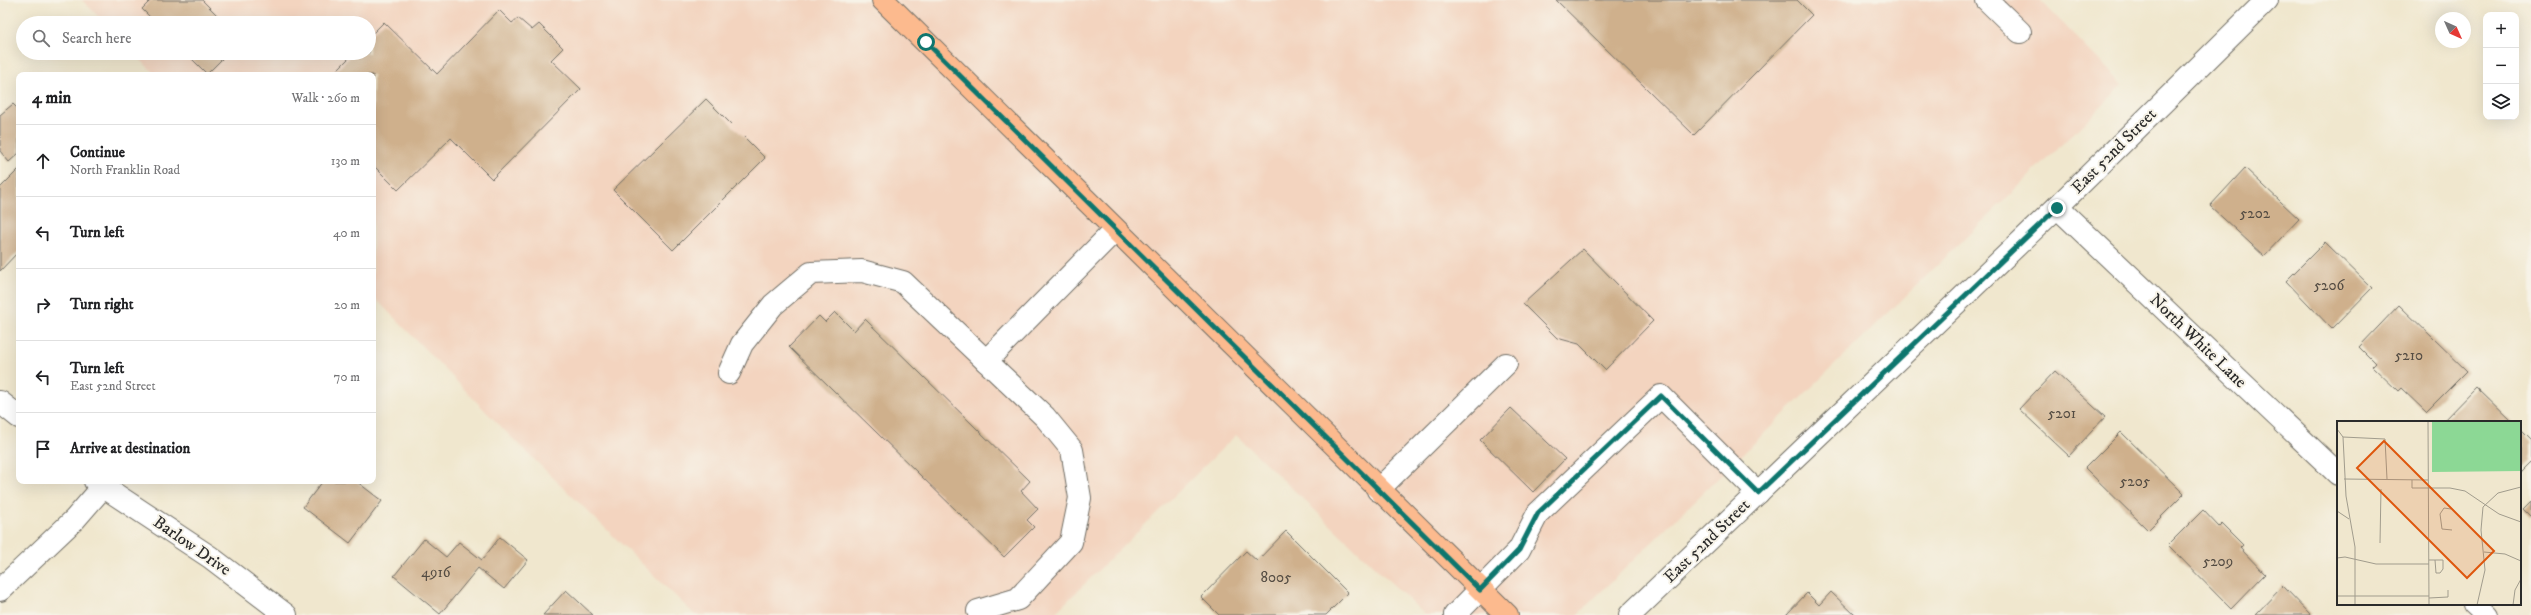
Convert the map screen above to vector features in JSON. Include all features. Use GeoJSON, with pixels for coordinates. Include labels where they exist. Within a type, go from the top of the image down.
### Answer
{"type":"FeatureCollection","features":[{"type":"Feature","properties":{"kind":"main road"},"geometry":{"type":"LineString","coordinates":[[883,0],[1378,490],[1507,615]]}},
{"type":"Feature","properties":{"kind":"street"},"geometry":{"type":"LineString","coordinates":[[1987,0],[2020,32]]}},
{"type":"Feature","properties":{"kind":"street","name":"East 52nd Street"},"geometry":{"type":"LineString","coordinates":[[1630,615],[2057,208],[2267,0]]}},
{"type":"Feature","properties":{"kind":"street","name":"North White Lane"},"geometry":{"type":"LineString","coordinates":[[2057,208],[2337,473]]}},
{"type":"Feature","properties":{"kind":"street"},"geometry":{"type":"LineString","coordinates":[[986,361],[1115,230]]}},
{"type":"Feature","properties":{"kind":"street"},"geometry":{"type":"LineString","coordinates":[[729,373],[742,344],[773,305],[811,273],[862,271],[903,282],[1045,417],[1072,450],[1080,498],[1072,542],[1018,599],[978,611]]}},
{"type":"Feature","properties":{"kind":"street"},"geometry":{"type":"LineString","coordinates":[[1378,490],[1506,364]]}},
{"type":"Feature","properties":{"kind":"street"},"geometry":{"type":"LineString","coordinates":[[1455,615],[1519,550],[1538,513],[1661,396],[1758,493]]}},
{"type":"Feature","properties":{"kind":"street"},"geometry":{"type":"LineString","coordinates":[[0,402],[16,415]]}},
{"type":"Feature","properties":{"kind":"street"},"geometry":{"type":"LineString","coordinates":[[0,590],[75,518],[98,484]]}},
{"type":"Feature","properties":{"kind":"street","name":"Barlow Drive"},"geometry":{"type":"LineString","coordinates":[[98,484],[210,557],[286,615]]}},
{"type":"Feature","properties":{"kind":"street"},"geometry":{"type":"LineString","coordinates":[[2475,605],[2486,615]]}},
{"type":"Feature","properties":{"kind":"shaded area"},"geometry":{"type":"Polygon","coordinates":[[[82,0],[2040,0],[2123,85],[1577,615],[1425,615],[1236,435],[1053,615],[695,615],[511,437],[376,299],[376,72],[153,72],[141,60],[376,60],[376,16],[98,16],[82,0]]]}},
{"type":"Feature","properties":{"kind":"building"},"geometry":{"type":"Polygon","coordinates":[[[151,0],[202,0],[218,16],[149,16],[142,9],[151,0]]]}},
{"type":"Feature","properties":{"kind":"building"},"geometry":{"type":"Polygon","coordinates":[[[1556,0],[1797,0],[1812,15],[1694,135],[1556,0]]]}},
{"type":"Feature","properties":{"kind":"building"},"geometry":{"type":"Polygon","coordinates":[[[499,10],[512,23],[518,18],[532,30],[539,24],[563,48],[551,60],[581,89],[492,179],[451,138],[398,190],[376,168],[376,72],[335,72],[347,60],[376,60],[376,30],[384,22],[437,74],[499,10]]]}},
{"type":"Feature","properties":{"kind":"building"},"geometry":{"type":"Polygon","coordinates":[[[193,60],[221,60],[209,72],[205,72],[193,60]]]}},
{"type":"Feature","properties":{"kind":"building"},"geometry":{"type":"Polygon","coordinates":[[[706,99],[765,158],[673,250],[613,190],[706,99]]]}},
{"type":"Feature","properties":{"kind":"building"},"geometry":{"type":"Polygon","coordinates":[[[13,104],[16,107],[16,156],[9,162],[0,151],[0,115],[13,104]]]}},
{"type":"Feature","properties":{"kind":"building"},"geometry":{"type":"Polygon","coordinates":[[[2245,168],[2299,219],[2264,256],[2210,206],[2245,168]]]}},
{"type":"Feature","properties":{"kind":"building"},"geometry":{"type":"Polygon","coordinates":[[[16,172],[16,254],[0,271],[0,188],[16,172]]]}},
{"type":"Feature","properties":{"kind":"building"},"geometry":{"type":"Polygon","coordinates":[[[2325,242],[2372,288],[2332,329],[2286,281],[2325,242]]]}},
{"type":"Feature","properties":{"kind":"building"},"geometry":{"type":"Polygon","coordinates":[[[1583,249],[1653,321],[1605,370],[1579,344],[1557,338],[1523,304],[1583,249]]]}},
{"type":"Feature","properties":{"kind":"building"},"geometry":{"type":"Polygon","coordinates":[[[2399,305],[2467,371],[2426,412],[2401,388],[2398,391],[2372,366],[2375,363],[2359,347],[2399,305]]]}},
{"type":"Feature","properties":{"kind":"building"},"geometry":{"type":"Polygon","coordinates":[[[835,312],[854,331],[865,319],[1030,481],[1021,491],[1038,509],[1027,520],[1034,527],[1004,557],[789,347],[819,316],[825,322],[835,312]]]}},
{"type":"Feature","properties":{"kind":"building"},"geometry":{"type":"Polygon","coordinates":[[[2055,371],[2105,417],[2069,456],[2019,409],[2055,371]]]}},
{"type":"Feature","properties":{"kind":"building"},"geometry":{"type":"Polygon","coordinates":[[[2476,387],[2511,421],[2443,421],[2476,387]]]}},
{"type":"Feature","properties":{"kind":"building"},"geometry":{"type":"Polygon","coordinates":[[[1511,408],[1565,459],[1533,492],[1480,440],[1511,408]]]}},
{"type":"Feature","properties":{"kind":"building"},"geometry":{"type":"Polygon","coordinates":[[[2521,430],[2531,440],[2531,461],[2521,471],[2521,430]]]}},
{"type":"Feature","properties":{"kind":"building"},"geometry":{"type":"Polygon","coordinates":[[[2121,432],[2184,494],[2148,530],[2085,468],[2121,432]]]}},
{"type":"Feature","properties":{"kind":"building"},"geometry":{"type":"Polygon","coordinates":[[[321,484],[360,484],[382,501],[350,543],[303,507],[321,484]]]}},
{"type":"Feature","properties":{"kind":"building"},"geometry":{"type":"Polygon","coordinates":[[[2531,501],[2531,517],[2523,509],[2531,501]]]}},
{"type":"Feature","properties":{"kind":"building"},"geometry":{"type":"Polygon","coordinates":[[[2203,510],[2219,527],[2222,524],[2243,545],[2240,548],[2265,574],[2231,609],[2168,545],[2203,510]]]}},
{"type":"Feature","properties":{"kind":"building"},"geometry":{"type":"Polygon","coordinates":[[[1286,531],[1348,593],[1326,615],[1219,615],[1201,597],[1246,551],[1257,561],[1286,531]]]}},
{"type":"Feature","properties":{"kind":"building"},"geometry":{"type":"Polygon","coordinates":[[[500,537],[528,560],[504,589],[478,568],[440,614],[394,576],[424,539],[446,557],[459,542],[482,560],[500,537]]]}},
{"type":"Feature","properties":{"kind":"building"},"geometry":{"type":"Polygon","coordinates":[[[2283,586],[2311,615],[2255,615],[2283,586]]]}},
{"type":"Feature","properties":{"kind":"building"},"geometry":{"type":"Polygon","coordinates":[[[566,590],[593,615],[543,615],[566,590]]]}},
{"type":"Feature","properties":{"kind":"building"},"geometry":{"type":"Polygon","coordinates":[[[1831,592],[1855,615],[1786,615],[1807,593],[1819,605],[1831,592]]]}},
{"type":"Feature","properties":{"kind":"route"},"geometry":{"type":"LineString","coordinates":[[926,42],[1480,590],[1519,550],[1538,513],[1661,396],[1758,493],[2057,208]]}}]}
